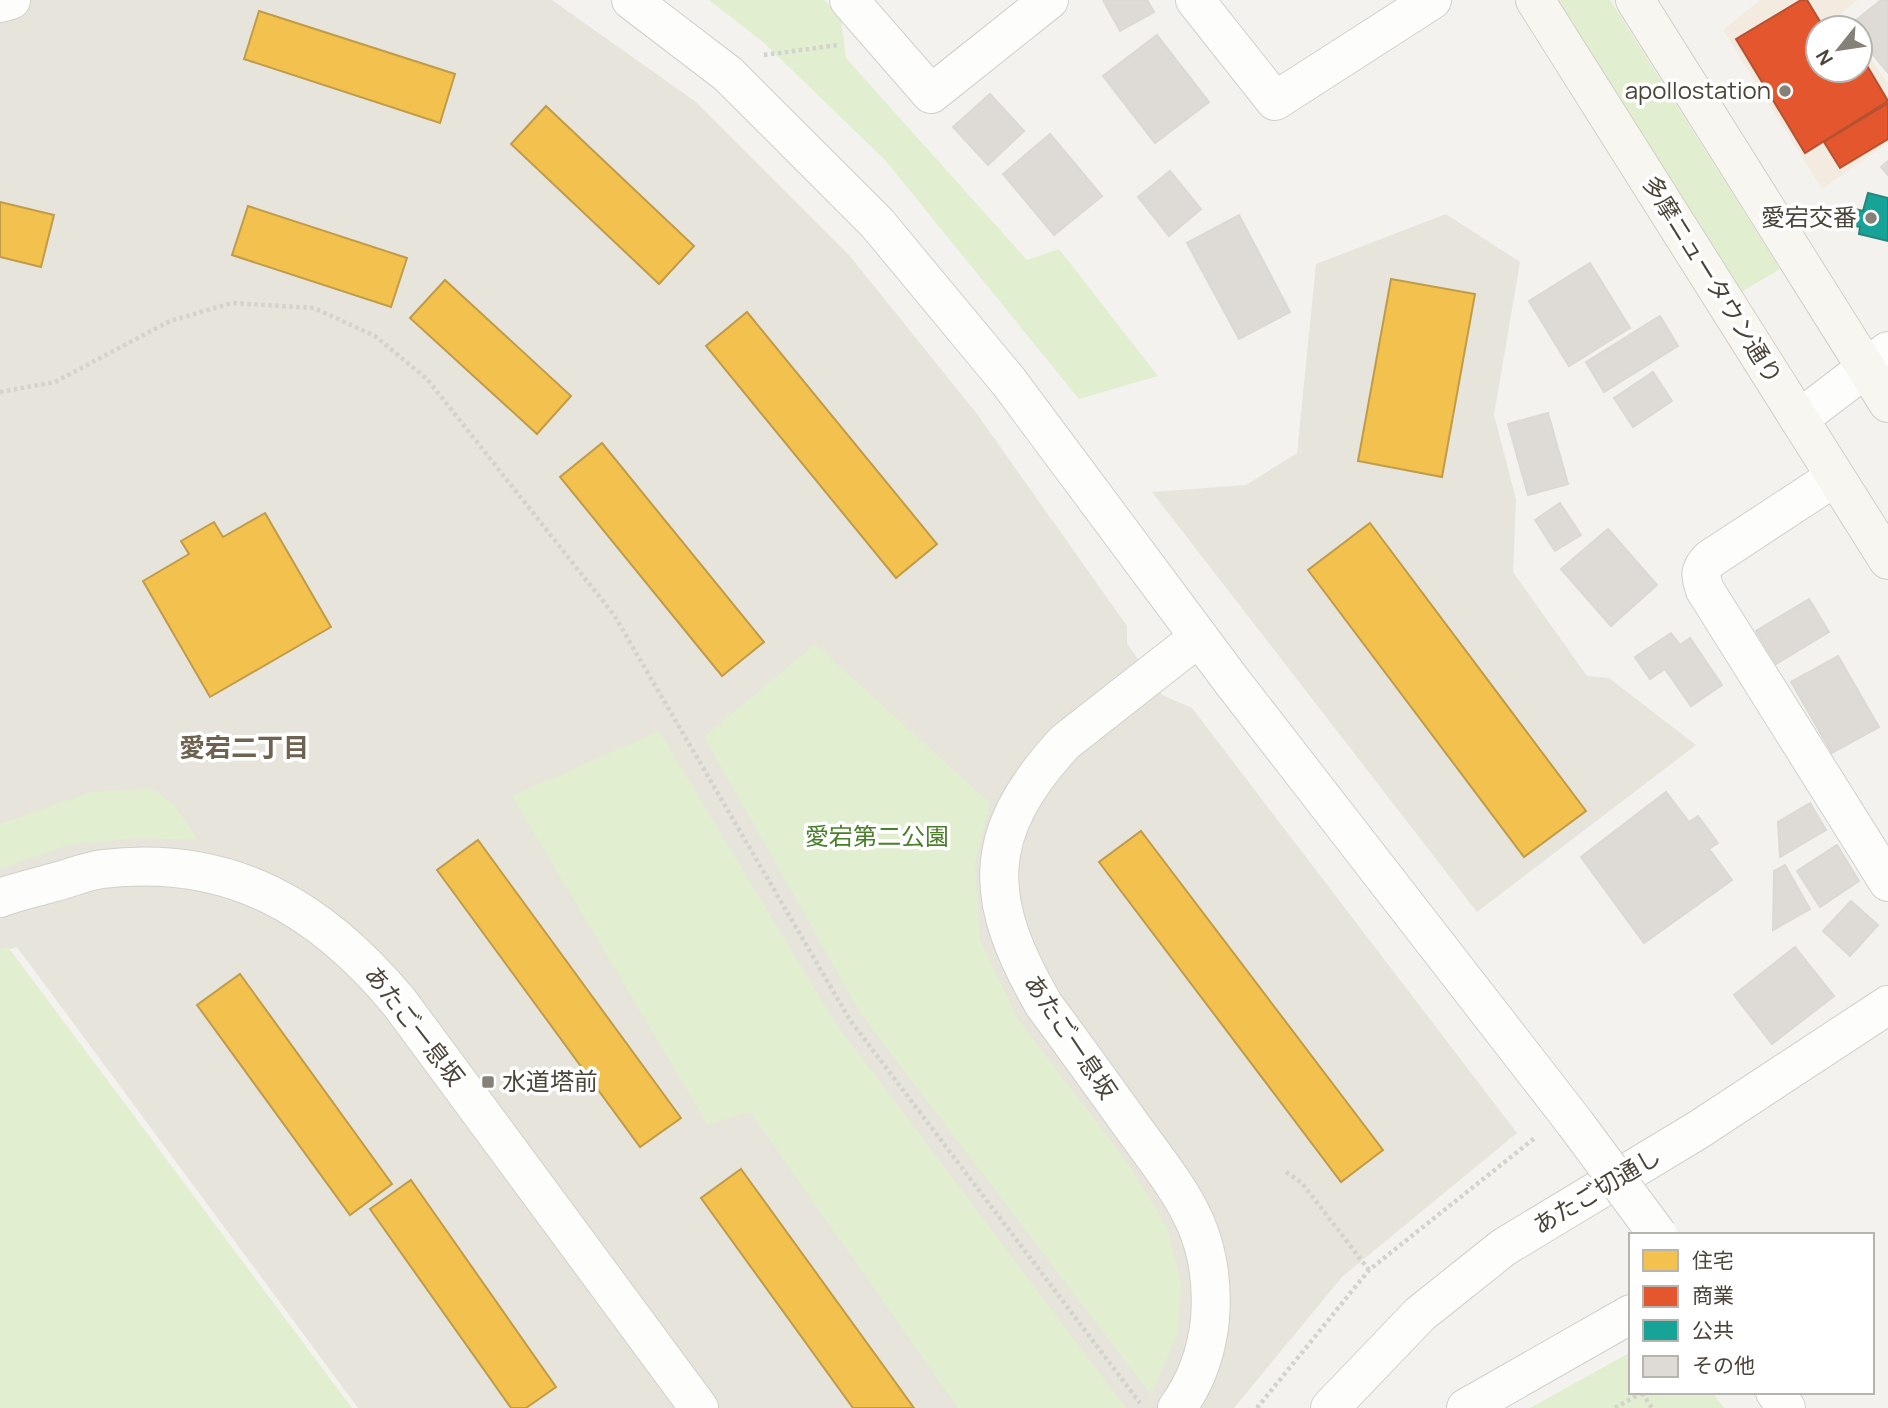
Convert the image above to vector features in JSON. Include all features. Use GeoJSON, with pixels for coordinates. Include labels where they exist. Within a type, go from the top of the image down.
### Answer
{"type":"FeatureCollection","features":[{"type":"Feature","properties":{"kind":"main road","name":"多摩ニュータウン通り"},"geometry":{"type":"LineString","coordinates":[[1535,0],[1888,560]]}},
{"type":"Feature","properties":{"kind":"main road"},"geometry":{"type":"LineString","coordinates":[[1635,0],[1877,359],[1888,403]]}},
{"type":"Feature","properties":{"kind":"street"},"geometry":{"type":"LineString","coordinates":[[0,3],[11,0]]}},
{"type":"Feature","properties":{"kind":"street"},"geometry":{"type":"LineString","coordinates":[[631,0],[728,74],[877,223],[1009,382],[1199,637],[1575,1123],[1657,1233]]}},
{"type":"Feature","properties":{"kind":"street"},"geometry":{"type":"LineString","coordinates":[[849,0],[931,94],[1049,0]]}},
{"type":"Feature","properties":{"kind":"street"},"geometry":{"type":"LineString","coordinates":[[1195,0],[1275,101],[1432,0]]}},
{"type":"Feature","properties":{"kind":"street"},"geometry":{"type":"LineString","coordinates":[[1799,419],[1877,359]]}},
{"type":"Feature","properties":{"kind":"street"},"geometry":{"type":"LineString","coordinates":[[1835,477],[1710,559],[1699,575],[1705,590],[1888,882]]}},
{"type":"Feature","properties":{"kind":"street","name":"あたご一息坂"},"geometry":{"type":"LineString","coordinates":[[1159,1406],[1199,1369],[1209,1333],[1210,1264],[1201,1235],[1183,1198],[1044,1005],[1026,973],[1010,941],[1001,903],[1000,871],[1003,844],[1020,798],[1049,759],[1065,742],[1199,637]]}},
{"type":"Feature","properties":{"kind":"street","name":"あたご一息坂"},"geometry":{"type":"LineString","coordinates":[[0,898],[101,869],[166,867],[223,874],[275,898],[332,931],[369,965],[399,1002],[699,1408]]}},
{"type":"Feature","properties":{"kind":"street","name":"あたご切通し"},"geometry":{"type":"LineString","coordinates":[[1330,1408],[1342,1392],[1420,1314],[1504,1247],[1698,1130],[1888,1004]]}},
{"type":"Feature","properties":{"kind":"street"},"geometry":{"type":"LineString","coordinates":[[1466,1408],[1629,1315]]}},
{"type":"Feature","properties":{"kind":"path"},"geometry":{"type":"LineString","coordinates":[[762,55],[846,44]]}},
{"type":"Feature","properties":{"kind":"path"},"geometry":{"type":"LineString","coordinates":[[0,392],[55,382],[170,321],[232,303],[314,308],[375,335],[427,379],[614,615],[850,1020],[1159,1406]]}},
{"type":"Feature","properties":{"kind":"path"},"geometry":{"type":"LineString","coordinates":[[1257,1408],[1368,1270],[1536,1137]]}},
{"type":"Feature","properties":{"kind":"path"},"geometry":{"type":"LineString","coordinates":[[1286,1172],[1302,1183],[1368,1270]]}},
{"type":"Feature","properties":{"kind":"path"},"geometry":{"type":"LineString","coordinates":[[1615,1408],[1640,1394]]}},
{"type":"Feature","properties":{"kind":"shaded area"},"geometry":{"type":"Polygon","coordinates":[[[0,0],[552,0],[696,102],[849,255],[977,414],[1127,626],[1127,643],[1162,695],[1192,708],[1517,1133],[1342,1277],[1234,1408],[358,1408],[17,947],[0,952],[0,0]]]}},
{"type":"Feature","properties":{"kind":"shaded area"},"geometry":{"type":"Polygon","coordinates":[[[1760,0],[1858,0],[1840,14],[1804,14],[1804,84],[1874,84],[1874,64],[1888,83],[1888,143],[1822,189],[1723,30],[1760,0]]]}},
{"type":"Feature","properties":{"kind":"shaded area"},"geometry":{"type":"Polygon","coordinates":[[[1446,214],[1520,262],[1494,415],[1516,499],[1513,572],[1587,676],[1609,678],[1696,745],[1477,912],[1152,492],[1246,485],[1297,453],[1316,264],[1446,214]]]}},
{"type":"Feature","properties":{"kind":"green space"},"geometry":{"type":"Polygon","coordinates":[[[709,0],[824,0],[841,19],[846,58],[1027,260],[1059,249],[1158,376],[1079,399],[885,160],[763,42],[709,0]]]}},
{"type":"Feature","properties":{"kind":"green space"},"geometry":{"type":"Polygon","coordinates":[[[1555,0],[1610,0],[1780,269],[1738,294],[1555,0]]]}},
{"type":"Feature","properties":{"kind":"green space","name":"愛宕第二公園"},"geometry":{"type":"Polygon","coordinates":[[[815,644],[990,803],[975,864],[980,940],[1018,1019],[1129,1165],[1167,1227],[1181,1285],[1177,1335],[1151,1395],[861,1014],[704,737],[815,644]]]}},
{"type":"Feature","properties":{"kind":"green space"},"geometry":{"type":"Polygon","coordinates":[[[659,731],[834,1021],[1126,1408],[958,1408],[750,1112],[708,1125],[512,796],[659,731]]]}},
{"type":"Feature","properties":{"kind":"green space"},"geometry":{"type":"Polygon","coordinates":[[[154,789],[175,806],[198,840],[139,838],[68,845],[0,869],[0,824],[91,792],[154,789]]]}},
{"type":"Feature","properties":{"kind":"green space"},"geometry":{"type":"Polygon","coordinates":[[[8,947],[352,1408],[0,1408],[0,949],[8,947]]]}},
{"type":"Feature","properties":{"kind":"green space"},"geometry":{"type":"Polygon","coordinates":[[[1629,1353],[1629,1394],[1714,1394],[1724,1408],[1530,1408],[1629,1353]]]}},
{"type":"Feature","properties":{"kind":"building: 住宅"},"geometry":{"type":"Polygon","coordinates":[[[259,11],[455,74],[440,123],[244,59],[259,11]]]}},
{"type":"Feature","properties":{"kind":"building: 住宅"},"geometry":{"type":"Polygon","coordinates":[[[546,106],[694,246],[659,284],[511,144],[546,106]]]}},
{"type":"Feature","properties":{"kind":"building: 住宅"},"geometry":{"type":"Polygon","coordinates":[[[0,202],[54,215],[41,267],[0,257],[0,202]]]}},
{"type":"Feature","properties":{"kind":"building: 住宅"},"geometry":{"type":"Polygon","coordinates":[[[248,206],[407,258],[391,307],[232,255],[248,206]]]}},
{"type":"Feature","properties":{"kind":"building: 住宅"},"geometry":{"type":"Polygon","coordinates":[[[1391,279],[1475,294],[1442,477],[1358,461],[1391,279]]]}},
{"type":"Feature","properties":{"kind":"building: 住宅"},"geometry":{"type":"Polygon","coordinates":[[[445,280],[571,396],[537,434],[410,318],[445,280]]]}},
{"type":"Feature","properties":{"kind":"building: 住宅"},"geometry":{"type":"Polygon","coordinates":[[[747,312],[937,544],[896,578],[706,346],[747,312]]]}},
{"type":"Feature","properties":{"kind":"building: 住宅"},"geometry":{"type":"Polygon","coordinates":[[[602,443],[764,642],[722,676],[560,477],[602,443]]]}},
{"type":"Feature","properties":{"kind":"building: 住宅"},"geometry":{"type":"Polygon","coordinates":[[[265,513],[331,627],[210,697],[143,581],[189,554],[181,541],[214,522],[223,537],[265,513]]]}},
{"type":"Feature","properties":{"kind":"building: 住宅"},"geometry":{"type":"Polygon","coordinates":[[[1370,523],[1586,811],[1524,857],[1308,570],[1370,523]]]}},
{"type":"Feature","properties":{"kind":"building: 住宅"},"geometry":{"type":"Polygon","coordinates":[[[1141,831],[1383,1150],[1341,1182],[1099,862],[1141,831]]]}},
{"type":"Feature","properties":{"kind":"building: 住宅"},"geometry":{"type":"Polygon","coordinates":[[[478,840],[681,1118],[640,1147],[437,870],[478,840]]]}},
{"type":"Feature","properties":{"kind":"building: 住宅"},"geometry":{"type":"Polygon","coordinates":[[[240,974],[392,1184],[350,1215],[197,1005],[240,974]]]}},
{"type":"Feature","properties":{"kind":"building: 住宅"},"geometry":{"type":"Polygon","coordinates":[[[741,1169],[914,1408],[853,1408],[701,1198],[741,1169]]]}},
{"type":"Feature","properties":{"kind":"building: 住宅"},"geometry":{"type":"Polygon","coordinates":[[[411,1180],[556,1387],[526,1408],[511,1408],[370,1209],[411,1180]]]}},
{"type":"Feature","properties":{"kind":"building: 商業"},"geometry":{"type":"Polygon","coordinates":[[[1801,0],[1807,0],[1816,14],[1804,14],[1804,84],[1874,84],[1874,78],[1888,101],[1805,153],[1736,39],[1801,0]]]}},
{"type":"Feature","properties":{"kind":"building: 商業"},"geometry":{"type":"Polygon","coordinates":[[[1888,103],[1888,139],[1840,168],[1824,142],[1888,103]]]}},
{"type":"Feature","properties":{"kind":"building: 公共","name":"愛宕交番"},"geometry":{"type":"Polygon","coordinates":[[[1868,193],[1888,198],[1888,241],[1859,234],[1860,227],[1851,225],[1855,209],[1863,211],[1868,193]]]}},
{"type":"Feature","properties":{"kind":"building: その他"},"geometry":{"type":"Polygon","coordinates":[[[1103,0],[1147,0],[1154,12],[1120,31],[1103,0]]]}},
{"type":"Feature","properties":{"kind":"building: その他"},"geometry":{"type":"Polygon","coordinates":[[[1881,0],[1888,0],[1888,73],[1874,56],[1874,14],[1864,14],[1881,0]]]}},
{"type":"Feature","properties":{"kind":"building: その他"},"geometry":{"type":"Polygon","coordinates":[[[1157,35],[1209,102],[1155,143],[1103,76],[1157,35]]]}},
{"type":"Feature","properties":{"kind":"building: その他"},"geometry":{"type":"Polygon","coordinates":[[[990,94],[1024,131],[988,165],[953,127],[990,94]]]}},
{"type":"Feature","properties":{"kind":"building: その他"},"geometry":{"type":"Polygon","coordinates":[[[1050,134],[1102,196],[1054,235],[1003,174],[1050,134]]]}},
{"type":"Feature","properties":{"kind":"building: その他"},"geometry":{"type":"Polygon","coordinates":[[[1888,161],[1888,175],[1881,167],[1888,161]]]}},
{"type":"Feature","properties":{"kind":"building: その他"},"geometry":{"type":"Polygon","coordinates":[[[1170,171],[1201,209],[1169,236],[1138,197],[1170,171]]]}},
{"type":"Feature","properties":{"kind":"building: その他"},"geometry":{"type":"Polygon","coordinates":[[[1239,215],[1290,312],[1239,339],[1187,243],[1239,215]]]}},
{"type":"Feature","properties":{"kind":"building: その他"},"geometry":{"type":"Polygon","coordinates":[[[1590,263],[1630,328],[1569,366],[1529,301],[1590,263]]]}},
{"type":"Feature","properties":{"kind":"building: その他"},"geometry":{"type":"Polygon","coordinates":[[[1660,316],[1678,346],[1604,392],[1586,362],[1660,316]]]}},
{"type":"Feature","properties":{"kind":"building: その他"},"geometry":{"type":"Polygon","coordinates":[[[1653,372],[1672,401],[1633,427],[1614,398],[1653,372]]]}},
{"type":"Feature","properties":{"kind":"building: その他"},"geometry":{"type":"Polygon","coordinates":[[[1548,413],[1568,484],[1528,495],[1508,424],[1548,413]]]}},
{"type":"Feature","properties":{"kind":"building: その他"},"geometry":{"type":"Polygon","coordinates":[[[1560,503],[1581,535],[1555,551],[1535,520],[1560,503]]]}},
{"type":"Feature","properties":{"kind":"building: その他"},"geometry":{"type":"Polygon","coordinates":[[[1608,529],[1657,585],[1611,626],[1561,569],[1608,529]]]}},
{"type":"Feature","properties":{"kind":"building: その他"},"geometry":{"type":"Polygon","coordinates":[[[1809,599],[1829,632],[1776,664],[1756,631],[1809,599]]]}},
{"type":"Feature","properties":{"kind":"building: その他"},"geometry":{"type":"Polygon","coordinates":[[[1671,633],[1680,645],[1690,638],[1722,685],[1691,706],[1665,669],[1650,679],[1635,657],[1671,633]]]}},
{"type":"Feature","properties":{"kind":"building: その他"},"geometry":{"type":"Polygon","coordinates":[[[1838,656],[1879,727],[1832,753],[1791,682],[1838,656]]]}},
{"type":"Feature","properties":{"kind":"building: その他"},"geometry":{"type":"Polygon","coordinates":[[[1666,792],[1689,822],[1698,816],[1718,843],[1709,849],[1732,880],[1644,943],[1581,857],[1666,792]]]}},
{"type":"Feature","properties":{"kind":"building: その他"},"geometry":{"type":"Polygon","coordinates":[[[1810,803],[1826,830],[1780,857],[1778,822],[1810,803]]]}},
{"type":"Feature","properties":{"kind":"building: その他"},"geometry":{"type":"Polygon","coordinates":[[[1837,845],[1859,881],[1820,907],[1797,871],[1837,845]]]}},
{"type":"Feature","properties":{"kind":"building: その他"},"geometry":{"type":"Polygon","coordinates":[[[1785,865],[1810,909],[1773,930],[1774,871],[1785,865]]]}},
{"type":"Feature","properties":{"kind":"building: その他"},"geometry":{"type":"Polygon","coordinates":[[[1851,901],[1878,925],[1850,956],[1823,931],[1851,901]]]}},
{"type":"Feature","properties":{"kind":"building: その他"},"geometry":{"type":"Polygon","coordinates":[[[1795,947],[1834,996],[1772,1044],[1734,995],[1795,947]]]}},
{"type":"Feature","properties":{"kind":"place","name":"apollostation"},"geometry":{"type":"Point","coordinates":[1785,91]}},
{"type":"Feature","properties":{"kind":"place","name":"愛宕交番"},"geometry":{"type":"Point","coordinates":[1871,218]}},
{"type":"Feature","properties":{"kind":"place","name":"水道塔前"},"geometry":{"type":"Point","coordinates":[488,1082]}},
{"type":"Feature","properties":{"kind":"district","name":"愛宕二丁目"},"geometry":{"type":"Point","coordinates":[244,748]}}]}
